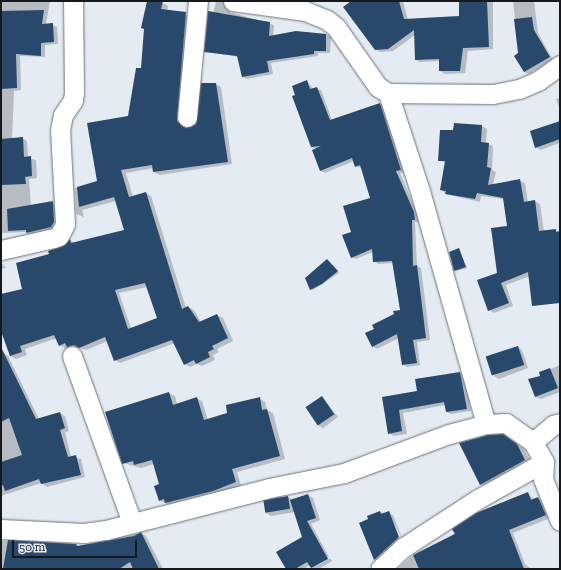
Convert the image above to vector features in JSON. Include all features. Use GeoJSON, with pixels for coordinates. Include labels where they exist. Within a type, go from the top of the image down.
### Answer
{"type":"FeatureCollection","features":[{"type":"Feature","properties":{"kind":"street"},"geometry":{"type":"LineString","coordinates":[[1,250],[59,236],[65,224],[60,130],[63,115],[73,100],[74,92],[73,1]]}},
{"type":"Feature","properties":{"kind":"street"},"geometry":{"type":"LineString","coordinates":[[187,117],[198,1]]}},
{"type":"Feature","properties":{"kind":"street"},"geometry":{"type":"LineString","coordinates":[[233,1],[305,11],[328,20],[336,27],[378,87],[388,93],[493,94],[519,90],[538,81],[560,65]]}},
{"type":"Feature","properties":{"kind":"street"},"geometry":{"type":"LineString","coordinates":[[388,93],[420,191],[486,424]]}},
{"type":"Feature","properties":{"kind":"street"},"geometry":{"type":"LineString","coordinates":[[72,356],[132,523]]}},
{"type":"Feature","properties":{"kind":"street"},"geometry":{"type":"LineString","coordinates":[[1,529],[84,533],[132,523],[291,482],[344,473],[442,437],[486,424],[506,423],[532,442],[544,462],[542,479],[560,521]]}},
{"type":"Feature","properties":{"kind":"street"},"geometry":{"type":"LineString","coordinates":[[532,442],[553,425],[560,423]]}},
{"type":"Feature","properties":{"kind":"street"},"geometry":{"type":"LineString","coordinates":[[380,569],[404,547],[502,484],[544,462]]}},
{"type":"Feature","properties":{"kind":"building"},"geometry":{"type":"Polygon","coordinates":[[[147,1],[163,1],[161,9],[186,12],[177,121],[186,128],[196,124],[201,83],[216,83],[228,162],[153,172],[152,165],[121,170],[129,197],[146,192],[182,309],[188,306],[199,322],[217,314],[228,338],[212,346],[214,349],[208,352],[210,357],[196,364],[194,360],[184,365],[172,340],[114,361],[105,337],[79,348],[74,345],[67,347],[65,343],[59,346],[54,335],[20,346],[22,352],[10,356],[1,331],[1,294],[22,289],[16,263],[49,254],[48,251],[63,246],[70,239],[71,243],[124,230],[114,197],[79,207],[77,187],[97,181],[87,123],[128,116],[136,68],[141,68],[144,29],[141,28],[147,1]],[[145,283],[115,290],[128,329],[157,318],[145,283]]]}},
{"type":"Feature","properties":{"kind":"building"},"geometry":{"type":"Polygon","coordinates":[[[351,1],[399,1],[404,19],[459,16],[459,1],[487,1],[489,47],[463,48],[460,71],[439,71],[439,59],[415,60],[414,30],[388,49],[375,50],[343,7],[351,1]]]}},
{"type":"Feature","properties":{"kind":"building"},"geometry":{"type":"Polygon","coordinates":[[[44,10],[42,24],[53,23],[54,42],[41,43],[41,56],[16,54],[17,88],[1,89],[1,11],[44,10]]]}},
{"type":"Feature","properties":{"kind":"building"},"geometry":{"type":"Polygon","coordinates":[[[208,11],[270,22],[269,36],[296,31],[326,34],[326,51],[314,51],[314,54],[267,61],[269,72],[242,77],[237,56],[204,52],[208,11]]]}},
{"type":"Feature","properties":{"kind":"building"},"geometry":{"type":"Polygon","coordinates":[[[532,17],[534,30],[550,57],[524,72],[514,56],[518,53],[514,19],[532,17]]]}},
{"type":"Feature","properties":{"kind":"building"},"geometry":{"type":"Polygon","coordinates":[[[307,80],[310,89],[317,87],[330,120],[380,103],[401,170],[396,171],[414,212],[415,220],[412,220],[413,266],[417,265],[426,338],[413,340],[417,363],[402,365],[397,334],[372,347],[365,333],[374,329],[372,325],[394,314],[393,311],[400,310],[392,261],[373,262],[372,249],[351,258],[342,235],[351,232],[343,206],[370,198],[360,165],[355,167],[352,158],[320,171],[312,150],[321,146],[311,147],[292,96],[295,95],[292,86],[307,80]]]}},
{"type":"Feature","properties":{"kind":"building"},"geometry":{"type":"Polygon","coordinates":[[[560,121],[560,139],[535,148],[530,131],[560,121]]]}},
{"type":"Feature","properties":{"kind":"building"},"geometry":{"type":"Polygon","coordinates":[[[454,123],[482,125],[481,142],[489,143],[487,167],[491,168],[488,185],[520,179],[524,202],[535,200],[539,231],[556,229],[556,232],[560,231],[560,303],[532,306],[528,272],[501,283],[509,303],[488,311],[477,280],[497,273],[491,228],[507,226],[503,198],[477,193],[475,199],[445,194],[446,191],[440,190],[445,161],[438,161],[440,130],[453,130],[454,123]]]}},
{"type":"Feature","properties":{"kind":"building"},"geometry":{"type":"Polygon","coordinates":[[[23,137],[24,157],[31,156],[32,176],[25,177],[26,184],[1,185],[1,139],[23,137]]]}},
{"type":"Feature","properties":{"kind":"building"},"geometry":{"type":"Polygon","coordinates":[[[53,201],[54,222],[51,227],[26,233],[26,230],[8,231],[7,209],[53,201]]]}},
{"type":"Feature","properties":{"kind":"building"},"geometry":{"type":"Polygon","coordinates":[[[459,248],[466,267],[454,271],[449,252],[459,248]]]}},
{"type":"Feature","properties":{"kind":"building"},"geometry":{"type":"Polygon","coordinates":[[[327,259],[338,271],[322,284],[310,290],[305,278],[327,259]]]}},
{"type":"Feature","properties":{"kind":"building"},"geometry":{"type":"Polygon","coordinates":[[[518,346],[524,365],[492,376],[486,357],[518,346]]]}},
{"type":"Feature","properties":{"kind":"building"},"geometry":{"type":"Polygon","coordinates":[[[1,347],[36,419],[60,412],[65,428],[60,430],[68,457],[76,455],[81,475],[41,484],[39,479],[5,491],[3,485],[1,486],[1,462],[22,455],[9,418],[1,422],[1,347]]]}},
{"type":"Feature","properties":{"kind":"building"},"geometry":{"type":"Polygon","coordinates":[[[550,368],[558,388],[535,397],[528,379],[540,376],[539,372],[550,368]]]}},
{"type":"Feature","properties":{"kind":"building"},"geometry":{"type":"Polygon","coordinates":[[[460,372],[467,409],[446,412],[444,402],[399,410],[402,431],[388,434],[382,397],[417,391],[415,379],[460,372]]]}},
{"type":"Feature","properties":{"kind":"building"},"geometry":{"type":"Polygon","coordinates":[[[169,392],[173,405],[197,397],[204,420],[227,413],[226,405],[260,397],[262,410],[267,409],[280,456],[232,469],[236,482],[213,491],[165,503],[164,499],[159,501],[154,486],[159,484],[152,460],[134,465],[133,461],[122,464],[105,412],[169,392]]]}},
{"type":"Feature","properties":{"kind":"building"},"geometry":{"type":"Polygon","coordinates":[[[322,396],[334,414],[318,425],[305,407],[322,396]]]}},
{"type":"Feature","properties":{"kind":"building"},"geometry":{"type":"Polygon","coordinates":[[[503,434],[517,444],[525,460],[480,485],[459,443],[488,435],[503,434]]]}},
{"type":"Feature","properties":{"kind":"building"},"geometry":{"type":"Polygon","coordinates":[[[528,492],[531,500],[538,497],[546,515],[509,530],[524,569],[419,569],[413,555],[455,534],[452,529],[476,513],[528,492]]]}},
{"type":"Feature","properties":{"kind":"building"},"geometry":{"type":"Polygon","coordinates":[[[308,494],[316,518],[307,521],[328,559],[311,568],[307,562],[295,569],[286,569],[276,552],[302,537],[290,500],[308,494]]]}},
{"type":"Feature","properties":{"kind":"building"},"geometry":{"type":"Polygon","coordinates":[[[288,496],[290,509],[265,513],[263,500],[288,496]]]}},
{"type":"Feature","properties":{"kind":"building"},"geometry":{"type":"Polygon","coordinates":[[[380,511],[381,514],[389,511],[399,537],[374,560],[359,523],[368,519],[367,516],[380,511]]]}},
{"type":"Feature","properties":{"kind":"building"},"geometry":{"type":"Polygon","coordinates":[[[141,532],[159,569],[133,569],[130,562],[119,569],[3,569],[8,540],[76,544],[77,546],[134,536],[141,532]]]}}]}
